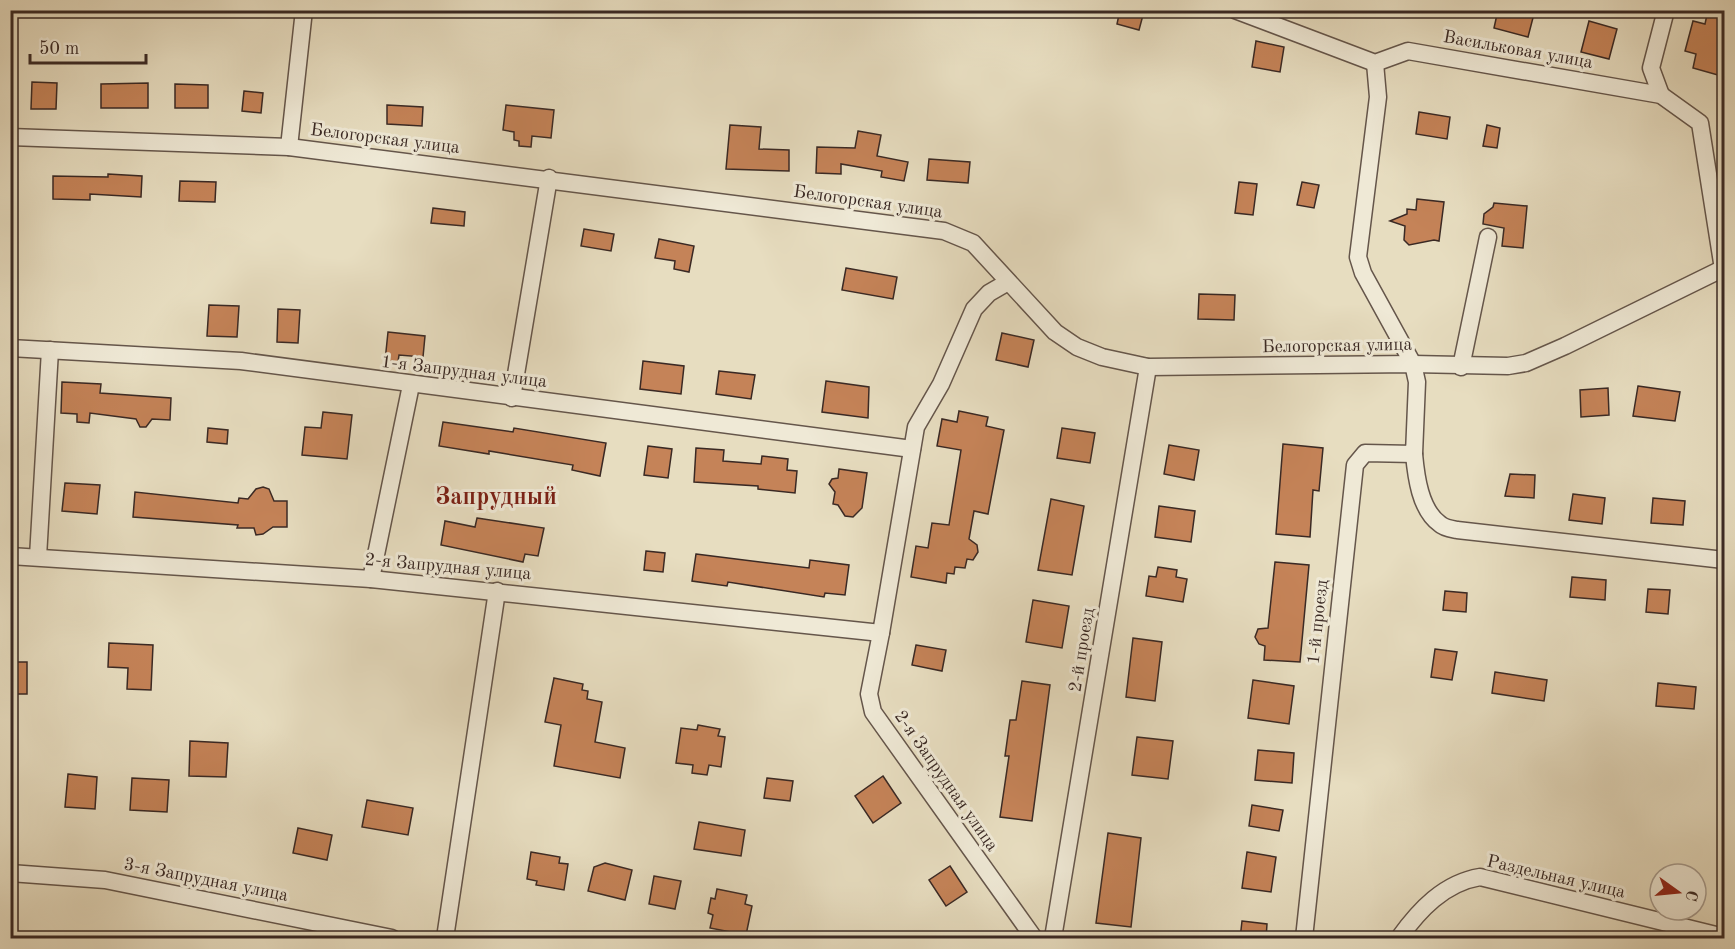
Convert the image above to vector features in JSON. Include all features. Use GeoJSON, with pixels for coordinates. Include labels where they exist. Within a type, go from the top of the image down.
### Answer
{"type":"FeatureCollection","features":[{"type":"Feature","properties":{"kind":"street"},"geometry":{"type":"LineString","coordinates":[[289,147],[304,10]]}},
{"type":"Feature","properties":{"kind":"street"},"geometry":{"type":"LineString","coordinates":[[1235,10],[1375,63],[1378,97],[1358,257],[1364,273],[1413,364],[1418,382],[1414,454],[1416,479],[1431,515],[1440,525],[1458,530],[1725,560]]}},
{"type":"Feature","properties":{"kind":"street"},"geometry":{"type":"LineString","coordinates":[[1666,10],[1651,68],[1661,95],[1700,123],[1724,268]]}},
{"type":"Feature","properties":{"kind":"street","name":"Васильковая улица"},"geometry":{"type":"LineString","coordinates":[[1375,63],[1408,51],[1661,95]]}},
{"type":"Feature","properties":{"kind":"street","name":"Белогорская улица"},"geometry":{"type":"LineString","coordinates":[[10,136],[289,147],[549,178],[944,231],[973,243],[1055,332],[1077,347],[1102,357],[1148,367],[1413,364],[1461,367],[1508,366],[1526,363],[1724,268]]}},
{"type":"Feature","properties":{"kind":"street"},"geometry":{"type":"LineString","coordinates":[[512,398],[549,178]]}},
{"type":"Feature","properties":{"kind":"street"},"geometry":{"type":"LineString","coordinates":[[1461,367],[1488,237]]}},
{"type":"Feature","properties":{"kind":"street","name":"2-я Запрудная улица"},"geometry":{"type":"LineString","coordinates":[[1008,282],[989,293],[974,309],[941,384],[921,414],[912,449],[869,694],[873,712],[1034,939]]}},
{"type":"Feature","properties":{"kind":"street","name":"1-я Запрудная улица"},"geometry":{"type":"LineString","coordinates":[[10,348],[241,362],[912,449]]}},
{"type":"Feature","properties":{"kind":"street"},"geometry":{"type":"LineString","coordinates":[[38,557],[50,350]]}},
{"type":"Feature","properties":{"kind":"street","name":"2-й проезд"},"geometry":{"type":"LineString","coordinates":[[1053,939],[1148,367]]}},
{"type":"Feature","properties":{"kind":"street"},"geometry":{"type":"LineString","coordinates":[[371,579],[411,385]]}},
{"type":"Feature","properties":{"kind":"street","name":"1-й проезд"},"geometry":{"type":"LineString","coordinates":[[1304,939],[1355,465],[1365,453],[1414,454]]}},
{"type":"Feature","properties":{"kind":"street","name":"2-я Запрудная улица"},"geometry":{"type":"LineString","coordinates":[[10,556],[371,579],[881,633]]}},
{"type":"Feature","properties":{"kind":"street"},"geometry":{"type":"LineString","coordinates":[[444,939],[497,591]]}},
{"type":"Feature","properties":{"kind":"street","name":"3-я Запрудная улица"},"geometry":{"type":"LineString","coordinates":[[10,873],[115,882],[392,939]]}},
{"type":"Feature","properties":{"kind":"street","name":"Раздельная улица"},"geometry":{"type":"LineString","coordinates":[[1399,939],[1422,910],[1441,893],[1467,879],[1480,877],[1725,937]]}},
{"type":"Feature","properties":{"kind":"building"},"geometry":{"type":"Polygon","coordinates":[[[1120,10],[1143,15],[1139,30],[1117,24],[1120,10]]]}},
{"type":"Feature","properties":{"kind":"building"},"geometry":{"type":"Polygon","coordinates":[[[1498,10],[1535,10],[1528,37],[1494,28],[1498,10]]]}},
{"type":"Feature","properties":{"kind":"building"},"geometry":{"type":"Polygon","coordinates":[[[1708,10],[1725,15],[1725,77],[1693,68],[1696,54],[1685,51],[1693,21],[1705,24],[1708,10]]]}},
{"type":"Feature","properties":{"kind":"building"},"geometry":{"type":"Polygon","coordinates":[[[1589,21],[1617,29],[1609,59],[1581,52],[1589,21]]]}},
{"type":"Feature","properties":{"kind":"building"},"geometry":{"type":"Polygon","coordinates":[[[1256,41],[1284,47],[1280,72],[1252,67],[1256,41]]]}},
{"type":"Feature","properties":{"kind":"building"},"geometry":{"type":"Polygon","coordinates":[[[32,82],[57,83],[56,109],[31,109],[32,82]]]}},
{"type":"Feature","properties":{"kind":"building"},"geometry":{"type":"Polygon","coordinates":[[[148,83],[148,108],[101,108],[101,84],[148,83]]]}},
{"type":"Feature","properties":{"kind":"building"},"geometry":{"type":"Polygon","coordinates":[[[175,84],[208,85],[208,108],[175,108],[175,84]]]}},
{"type":"Feature","properties":{"kind":"building"},"geometry":{"type":"Polygon","coordinates":[[[244,91],[263,93],[261,113],[242,111],[244,91]]]}},
{"type":"Feature","properties":{"kind":"building"},"geometry":{"type":"Polygon","coordinates":[[[387,105],[423,107],[422,126],[387,124],[387,105]]]}},
{"type":"Feature","properties":{"kind":"building"},"geometry":{"type":"Polygon","coordinates":[[[506,105],[554,110],[551,138],[532,136],[531,147],[519,146],[519,141],[514,140],[514,132],[503,130],[506,105]]]}},
{"type":"Feature","properties":{"kind":"building"},"geometry":{"type":"Polygon","coordinates":[[[1419,112],[1450,117],[1447,139],[1416,134],[1419,112]]]}},
{"type":"Feature","properties":{"kind":"building"},"geometry":{"type":"Polygon","coordinates":[[[730,125],[761,127],[759,149],[789,150],[789,171],[726,169],[730,125]]]}},
{"type":"Feature","properties":{"kind":"building"},"geometry":{"type":"Polygon","coordinates":[[[1487,125],[1500,128],[1497,148],[1483,146],[1487,125]]]}},
{"type":"Feature","properties":{"kind":"building"},"geometry":{"type":"Polygon","coordinates":[[[858,131],[881,135],[877,156],[908,162],[904,181],[881,177],[882,171],[841,164],[841,174],[816,173],[817,147],[855,148],[858,131]]]}},
{"type":"Feature","properties":{"kind":"building"},"geometry":{"type":"Polygon","coordinates":[[[929,159],[970,162],[968,183],[927,180],[929,159]]]}},
{"type":"Feature","properties":{"kind":"building"},"geometry":{"type":"Polygon","coordinates":[[[108,174],[142,176],[141,197],[90,194],[90,200],[53,199],[53,176],[108,177],[108,174]]]}},
{"type":"Feature","properties":{"kind":"building"},"geometry":{"type":"Polygon","coordinates":[[[180,181],[216,182],[215,202],[179,201],[180,181]]]}},
{"type":"Feature","properties":{"kind":"building"},"geometry":{"type":"Polygon","coordinates":[[[1239,182],[1257,184],[1253,215],[1235,213],[1239,182]]]}},
{"type":"Feature","properties":{"kind":"building"},"geometry":{"type":"Polygon","coordinates":[[[1302,182],[1319,185],[1314,208],[1297,205],[1302,182]]]}},
{"type":"Feature","properties":{"kind":"building"},"geometry":{"type":"Polygon","coordinates":[[[1417,199],[1444,202],[1439,241],[1409,245],[1404,240],[1405,226],[1390,221],[1407,214],[1407,209],[1416,210],[1417,199]]]}},
{"type":"Feature","properties":{"kind":"building"},"geometry":{"type":"Polygon","coordinates":[[[1494,203],[1527,206],[1523,248],[1502,246],[1504,228],[1483,224],[1484,214],[1493,207],[1494,203]]]}},
{"type":"Feature","properties":{"kind":"building"},"geometry":{"type":"Polygon","coordinates":[[[433,208],[465,212],[464,226],[431,223],[433,208]]]}},
{"type":"Feature","properties":{"kind":"building"},"geometry":{"type":"Polygon","coordinates":[[[584,229],[614,234],[611,251],[581,246],[584,229]]]}},
{"type":"Feature","properties":{"kind":"building"},"geometry":{"type":"Polygon","coordinates":[[[659,239],[694,246],[689,272],[674,269],[675,261],[655,258],[659,239]]]}},
{"type":"Feature","properties":{"kind":"building"},"geometry":{"type":"Polygon","coordinates":[[[846,268],[897,277],[893,299],[842,290],[846,268]]]}},
{"type":"Feature","properties":{"kind":"building"},"geometry":{"type":"Polygon","coordinates":[[[1199,294],[1235,295],[1234,320],[1198,319],[1199,294]]]}},
{"type":"Feature","properties":{"kind":"building"},"geometry":{"type":"Polygon","coordinates":[[[209,305],[239,306],[237,337],[207,336],[209,305]]]}},
{"type":"Feature","properties":{"kind":"building"},"geometry":{"type":"Polygon","coordinates":[[[278,309],[300,310],[298,343],[277,342],[278,309]]]}},
{"type":"Feature","properties":{"kind":"building"},"geometry":{"type":"Polygon","coordinates":[[[388,332],[425,336],[423,357],[399,355],[398,362],[385,361],[388,332]]]}},
{"type":"Feature","properties":{"kind":"building"},"geometry":{"type":"Polygon","coordinates":[[[1002,333],[1034,340],[1028,367],[996,360],[1002,333]]]}},
{"type":"Feature","properties":{"kind":"building"},"geometry":{"type":"Polygon","coordinates":[[[643,361],[684,366],[681,394],[640,389],[643,361]]]}},
{"type":"Feature","properties":{"kind":"building"},"geometry":{"type":"Polygon","coordinates":[[[719,371],[755,375],[751,399],[716,394],[719,371]]]}},
{"type":"Feature","properties":{"kind":"building"},"geometry":{"type":"Polygon","coordinates":[[[826,381],[869,387],[868,418],[822,412],[826,381]]]}},
{"type":"Feature","properties":{"kind":"building"},"geometry":{"type":"Polygon","coordinates":[[[62,382],[101,384],[100,393],[171,398],[170,420],[152,419],[146,427],[140,427],[136,419],[90,413],[89,423],[77,422],[77,414],[61,413],[62,382]]]}},
{"type":"Feature","properties":{"kind":"building"},"geometry":{"type":"Polygon","coordinates":[[[1638,386],[1680,392],[1675,421],[1633,416],[1638,386]]]}},
{"type":"Feature","properties":{"kind":"building"},"geometry":{"type":"Polygon","coordinates":[[[1608,388],[1609,415],[1581,417],[1580,390],[1608,388]]]}},
{"type":"Feature","properties":{"kind":"building"},"geometry":{"type":"Polygon","coordinates":[[[959,411],[988,417],[986,426],[1004,430],[988,514],[974,511],[969,539],[977,545],[978,552],[973,560],[967,559],[965,568],[955,567],[954,574],[947,573],[946,583],[911,577],[916,546],[928,548],[932,523],[949,525],[961,450],[937,446],[942,419],[957,422],[959,411]]]}},
{"type":"Feature","properties":{"kind":"building"},"geometry":{"type":"Polygon","coordinates":[[[323,412],[352,415],[347,459],[302,455],[305,427],[321,428],[323,412]]]}},
{"type":"Feature","properties":{"kind":"building"},"geometry":{"type":"Polygon","coordinates":[[[443,422],[513,432],[514,428],[606,443],[600,476],[572,470],[573,465],[489,451],[489,454],[439,446],[443,422]]]}},
{"type":"Feature","properties":{"kind":"building"},"geometry":{"type":"Polygon","coordinates":[[[208,428],[228,430],[227,444],[207,442],[208,428]]]}},
{"type":"Feature","properties":{"kind":"building"},"geometry":{"type":"Polygon","coordinates":[[[1062,428],[1095,433],[1090,463],[1057,458],[1062,428]]]}},
{"type":"Feature","properties":{"kind":"building"},"geometry":{"type":"Polygon","coordinates":[[[1283,444],[1323,448],[1319,491],[1313,490],[1310,537],[1276,534],[1283,444]]]}},
{"type":"Feature","properties":{"kind":"building"},"geometry":{"type":"Polygon","coordinates":[[[1169,445],[1199,450],[1194,480],[1164,474],[1169,445]]]}},
{"type":"Feature","properties":{"kind":"building"},"geometry":{"type":"Polygon","coordinates":[[[648,446],[672,449],[668,478],[644,475],[648,446]]]}},
{"type":"Feature","properties":{"kind":"building"},"geometry":{"type":"Polygon","coordinates":[[[696,448],[724,450],[723,461],[761,464],[762,456],[788,459],[787,470],[797,471],[795,493],[758,489],[758,486],[694,482],[696,448]]]}},
{"type":"Feature","properties":{"kind":"building"},"geometry":{"type":"Polygon","coordinates":[[[839,469],[867,473],[862,508],[853,517],[845,516],[838,505],[833,504],[835,492],[829,484],[832,479],[838,478],[839,469]]]}},
{"type":"Feature","properties":{"kind":"building"},"geometry":{"type":"Polygon","coordinates":[[[1510,474],[1535,475],[1534,498],[1505,496],[1510,474]]]}},
{"type":"Feature","properties":{"kind":"building"},"geometry":{"type":"Polygon","coordinates":[[[65,483],[100,485],[97,514],[62,511],[65,483]]]}},
{"type":"Feature","properties":{"kind":"building"},"geometry":{"type":"Polygon","coordinates":[[[263,487],[269,489],[274,501],[287,501],[287,527],[273,527],[263,534],[256,535],[254,528],[237,528],[238,525],[133,517],[135,492],[238,503],[239,498],[248,499],[256,489],[263,487]]]}},
{"type":"Feature","properties":{"kind":"building"},"geometry":{"type":"Polygon","coordinates":[[[1573,494],[1605,498],[1602,524],[1569,520],[1573,494]]]}},
{"type":"Feature","properties":{"kind":"building"},"geometry":{"type":"Polygon","coordinates":[[[1653,498],[1685,501],[1683,525],[1651,523],[1653,498]]]}},
{"type":"Feature","properties":{"kind":"building"},"geometry":{"type":"Polygon","coordinates":[[[1051,499],[1084,506],[1072,575],[1038,570],[1051,499]]]}},
{"type":"Feature","properties":{"kind":"building"},"geometry":{"type":"Polygon","coordinates":[[[1159,506],[1195,511],[1191,542],[1155,537],[1159,506]]]}},
{"type":"Feature","properties":{"kind":"building"},"geometry":{"type":"Polygon","coordinates":[[[477,518],[544,528],[538,556],[525,554],[523,562],[441,545],[445,521],[475,527],[477,518]]]}},
{"type":"Feature","properties":{"kind":"building"},"geometry":{"type":"Polygon","coordinates":[[[646,551],[665,553],[663,572],[644,570],[646,551]]]}},
{"type":"Feature","properties":{"kind":"building"},"geometry":{"type":"Polygon","coordinates":[[[696,554],[809,568],[810,560],[849,565],[845,595],[825,593],[824,597],[728,582],[727,586],[692,581],[696,554]]]}},
{"type":"Feature","properties":{"kind":"building"},"geometry":{"type":"Polygon","coordinates":[[[1275,562],[1309,565],[1300,662],[1264,660],[1265,646],[1259,644],[1255,637],[1258,629],[1268,628],[1275,562]]]}},
{"type":"Feature","properties":{"kind":"building"},"geometry":{"type":"Polygon","coordinates":[[[1158,567],[1177,570],[1176,577],[1187,579],[1183,602],[1146,596],[1149,576],[1156,577],[1158,567]]]}},
{"type":"Feature","properties":{"kind":"building"},"geometry":{"type":"Polygon","coordinates":[[[1572,577],[1606,580],[1605,600],[1570,597],[1572,577]]]}},
{"type":"Feature","properties":{"kind":"building"},"geometry":{"type":"Polygon","coordinates":[[[1648,589],[1670,590],[1668,614],[1646,612],[1648,589]]]}},
{"type":"Feature","properties":{"kind":"building"},"geometry":{"type":"Polygon","coordinates":[[[1445,591],[1467,593],[1466,612],[1443,610],[1445,591]]]}},
{"type":"Feature","properties":{"kind":"building"},"geometry":{"type":"Polygon","coordinates":[[[1033,600],[1069,606],[1062,648],[1026,642],[1033,600]]]}},
{"type":"Feature","properties":{"kind":"building"},"geometry":{"type":"Polygon","coordinates":[[[1133,638],[1162,642],[1155,701],[1126,697],[1133,638]]]}},
{"type":"Feature","properties":{"kind":"building"},"geometry":{"type":"Polygon","coordinates":[[[109,643],[153,645],[151,690],[127,689],[128,668],[108,667],[109,643]]]}},
{"type":"Feature","properties":{"kind":"building"},"geometry":{"type":"Polygon","coordinates":[[[916,645],[946,650],[942,671],[912,665],[916,645]]]}},
{"type":"Feature","properties":{"kind":"building"},"geometry":{"type":"Polygon","coordinates":[[[1435,649],[1457,652],[1452,680],[1431,677],[1435,649]]]}},
{"type":"Feature","properties":{"kind":"building"},"geometry":{"type":"Polygon","coordinates":[[[10,662],[27,662],[27,694],[10,694],[10,662]]]}},
{"type":"Feature","properties":{"kind":"building"},"geometry":{"type":"Polygon","coordinates":[[[1495,672],[1547,680],[1544,701],[1492,693],[1495,672]]]}},
{"type":"Feature","properties":{"kind":"building"},"geometry":{"type":"Polygon","coordinates":[[[554,678],[583,684],[582,690],[588,691],[587,699],[602,702],[595,742],[625,748],[620,778],[554,766],[561,725],[545,722],[554,678]]]}},
{"type":"Feature","properties":{"kind":"building"},"geometry":{"type":"Polygon","coordinates":[[[1253,680],[1294,686],[1289,724],[1248,718],[1253,680]]]}},
{"type":"Feature","properties":{"kind":"building"},"geometry":{"type":"Polygon","coordinates":[[[1022,681],[1050,685],[1032,821],[1000,817],[1009,756],[1005,756],[1010,720],[1016,720],[1022,681]]]}},
{"type":"Feature","properties":{"kind":"building"},"geometry":{"type":"Polygon","coordinates":[[[1658,683],[1696,687],[1694,709],[1656,706],[1658,683]]]}},
{"type":"Feature","properties":{"kind":"building"},"geometry":{"type":"Polygon","coordinates":[[[698,725],[720,729],[718,736],[725,737],[721,767],[709,765],[707,775],[692,773],[693,765],[676,763],[681,728],[697,730],[698,725]]]}},
{"type":"Feature","properties":{"kind":"building"},"geometry":{"type":"Polygon","coordinates":[[[1137,737],[1173,741],[1168,779],[1132,775],[1137,737]]]}},
{"type":"Feature","properties":{"kind":"building"},"geometry":{"type":"Polygon","coordinates":[[[190,741],[228,743],[226,777],[189,776],[190,741]]]}},
{"type":"Feature","properties":{"kind":"building"},"geometry":{"type":"Polygon","coordinates":[[[1258,750],[1294,753],[1292,783],[1255,780],[1258,750]]]}},
{"type":"Feature","properties":{"kind":"building"},"geometry":{"type":"Polygon","coordinates":[[[68,774],[97,777],[95,809],[65,807],[68,774]]]}},
{"type":"Feature","properties":{"kind":"building"},"geometry":{"type":"Polygon","coordinates":[[[883,776],[901,803],[873,823],[855,796],[883,776]]]}},
{"type":"Feature","properties":{"kind":"building"},"geometry":{"type":"Polygon","coordinates":[[[132,778],[169,780],[167,812],[130,810],[132,778]]]}},
{"type":"Feature","properties":{"kind":"building"},"geometry":{"type":"Polygon","coordinates":[[[767,778],[793,781],[790,801],[764,798],[767,778]]]}},
{"type":"Feature","properties":{"kind":"building"},"geometry":{"type":"Polygon","coordinates":[[[367,800],[413,808],[408,835],[362,827],[367,800]]]}},
{"type":"Feature","properties":{"kind":"building"},"geometry":{"type":"Polygon","coordinates":[[[1252,805],[1283,810],[1279,831],[1249,826],[1252,805]]]}},
{"type":"Feature","properties":{"kind":"building"},"geometry":{"type":"Polygon","coordinates":[[[699,822],[745,830],[741,856],[694,849],[699,822]]]}},
{"type":"Feature","properties":{"kind":"building"},"geometry":{"type":"Polygon","coordinates":[[[298,828],[332,835],[327,860],[293,853],[298,828]]]}},
{"type":"Feature","properties":{"kind":"building"},"geometry":{"type":"Polygon","coordinates":[[[1108,833],[1141,838],[1131,927],[1096,923],[1108,833]]]}},
{"type":"Feature","properties":{"kind":"building"},"geometry":{"type":"Polygon","coordinates":[[[531,852],[560,857],[559,863],[568,864],[564,890],[536,885],[537,881],[527,879],[531,852]]]}},
{"type":"Feature","properties":{"kind":"building"},"geometry":{"type":"Polygon","coordinates":[[[1247,852],[1276,857],[1271,892],[1242,888],[1247,852]]]}},
{"type":"Feature","properties":{"kind":"building"},"geometry":{"type":"Polygon","coordinates":[[[605,863],[632,870],[625,900],[588,891],[594,867],[605,863]]]}},
{"type":"Feature","properties":{"kind":"building"},"geometry":{"type":"Polygon","coordinates":[[[950,866],[967,892],[946,906],[929,880],[950,866]]]}},
{"type":"Feature","properties":{"kind":"building"},"geometry":{"type":"Polygon","coordinates":[[[654,876],[681,881],[675,909],[649,904],[654,876]]]}},
{"type":"Feature","properties":{"kind":"building"},"geometry":{"type":"Polygon","coordinates":[[[717,889],[747,895],[745,904],[752,906],[746,935],[710,928],[713,915],[708,913],[711,898],[715,899],[717,889]]]}},
{"type":"Feature","properties":{"kind":"building"},"geometry":{"type":"Polygon","coordinates":[[[1242,921],[1267,924],[1266,939],[1240,939],[1242,921]]]}},
{"type":"Feature","properties":{"kind":"district","name":"Запрудный"},"geometry":{"type":"Point","coordinates":[496,498]}}]}
